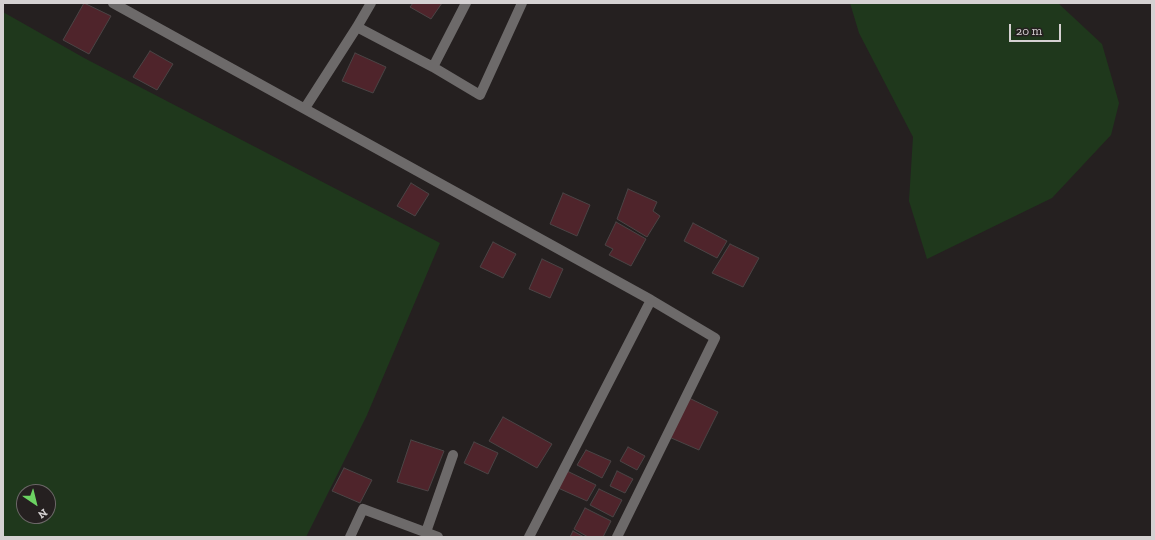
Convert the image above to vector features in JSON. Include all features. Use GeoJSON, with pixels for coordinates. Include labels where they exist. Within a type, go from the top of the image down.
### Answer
{"type":"FeatureCollection","features":[{"type":"Feature","properties":{"kind":"street"},"geometry":{"type":"LineString","coordinates":[[113,3],[651,300],[715,338],[617,537]]}},
{"type":"Feature","properties":{"kind":"street"},"geometry":{"type":"LineString","coordinates":[[305,108],[371,3]]}},
{"type":"Feature","properties":{"kind":"street"},"geometry":{"type":"LineString","coordinates":[[433,67],[466,3]]}},
{"type":"Feature","properties":{"kind":"street"},"geometry":{"type":"LineString","coordinates":[[357,27],[433,67],[480,95],[522,3]]}},
{"type":"Feature","properties":{"kind":"street"},"geometry":{"type":"LineString","coordinates":[[529,537],[651,300]]}},
{"type":"Feature","properties":{"kind":"street"},"geometry":{"type":"LineString","coordinates":[[350,537],[363,509],[431,535],[453,455]]}},
{"type":"Feature","properties":{"kind":"green space"},"geometry":{"type":"Polygon","coordinates":[[[850,3],[1058,3],[1102,44],[1119,103],[1111,135],[1052,198],[927,259],[909,201],[913,137],[859,33],[850,3]]]}},
{"type":"Feature","properties":{"kind":"green space"},"geometry":{"type":"Polygon","coordinates":[[[3,12],[86,59],[440,243],[367,415],[306,537],[3,537],[3,12]]]}},
{"type":"Feature","properties":{"kind":"building"},"geometry":{"type":"Polygon","coordinates":[[[84,3],[111,16],[89,54],[63,40],[84,3]]]}},
{"type":"Feature","properties":{"kind":"building"},"geometry":{"type":"Polygon","coordinates":[[[413,3],[442,3],[431,19],[410,7],[413,3]]]}},
{"type":"Feature","properties":{"kind":"building"},"geometry":{"type":"Polygon","coordinates":[[[150,51],[173,64],[157,90],[133,77],[150,51]]]}},
{"type":"Feature","properties":{"kind":"building"},"geometry":{"type":"Polygon","coordinates":[[[355,53],[386,67],[373,93],[342,81],[355,53]]]}},
{"type":"Feature","properties":{"kind":"building"},"geometry":{"type":"Polygon","coordinates":[[[411,183],[429,194],[415,216],[397,206],[411,183]]]}},
{"type":"Feature","properties":{"kind":"building"},"geometry":{"type":"Polygon","coordinates":[[[628,189],[657,202],[653,211],[660,216],[647,237],[617,219],[628,189]]]}},
{"type":"Feature","properties":{"kind":"building"},"geometry":{"type":"Polygon","coordinates":[[[563,193],[590,205],[577,236],[550,224],[563,193]]]}},
{"type":"Feature","properties":{"kind":"building"},"geometry":{"type":"Polygon","coordinates":[[[616,222],[646,239],[631,266],[609,255],[613,249],[605,245],[616,222]]]}},
{"type":"Feature","properties":{"kind":"building"},"geometry":{"type":"Polygon","coordinates":[[[693,223],[727,241],[717,258],[684,241],[693,223]]]}},
{"type":"Feature","properties":{"kind":"building"},"geometry":{"type":"Polygon","coordinates":[[[493,242],[516,254],[503,278],[480,267],[493,242]]]}},
{"type":"Feature","properties":{"kind":"building"},"geometry":{"type":"Polygon","coordinates":[[[730,244],[759,258],[743,287],[712,273],[730,244]]]}},
{"type":"Feature","properties":{"kind":"building"},"geometry":{"type":"Polygon","coordinates":[[[542,259],[563,269],[550,298],[529,289],[542,259]]]}},
{"type":"Feature","properties":{"kind":"building"},"geometry":{"type":"Polygon","coordinates":[[[689,398],[718,412],[699,450],[669,437],[689,398]]]}},
{"type":"Feature","properties":{"kind":"building"},"geometry":{"type":"Polygon","coordinates":[[[503,417],[552,444],[537,468],[489,441],[503,417]]]}},
{"type":"Feature","properties":{"kind":"building"},"geometry":{"type":"Polygon","coordinates":[[[411,440],[444,451],[428,491],[397,482],[411,440]]]}},
{"type":"Feature","properties":{"kind":"building"},"geometry":{"type":"Polygon","coordinates":[[[474,442],[498,453],[488,474],[464,463],[474,442]]]}},
{"type":"Feature","properties":{"kind":"building"},"geometry":{"type":"Polygon","coordinates":[[[628,447],[645,456],[637,470],[620,461],[628,447]]]}},
{"type":"Feature","properties":{"kind":"building"},"geometry":{"type":"Polygon","coordinates":[[[586,450],[611,461],[602,478],[577,465],[586,450]]]}},
{"type":"Feature","properties":{"kind":"building"},"geometry":{"type":"Polygon","coordinates":[[[344,468],[372,480],[360,503],[332,491],[344,468]]]}},
{"type":"Feature","properties":{"kind":"building"},"geometry":{"type":"Polygon","coordinates":[[[567,471],[596,485],[587,501],[558,488],[567,471]]]}},
{"type":"Feature","properties":{"kind":"building"},"geometry":{"type":"Polygon","coordinates":[[[617,471],[633,479],[625,493],[610,486],[617,471]]]}},
{"type":"Feature","properties":{"kind":"building"},"geometry":{"type":"Polygon","coordinates":[[[599,489],[622,500],[613,517],[590,505],[599,489]]]}},
{"type":"Feature","properties":{"kind":"building"},"geometry":{"type":"Polygon","coordinates":[[[585,508],[611,521],[603,537],[588,537],[574,529],[585,508]]]}},
{"type":"Feature","properties":{"kind":"building"},"geometry":{"type":"Polygon","coordinates":[[[573,531],[584,537],[570,537],[573,531]]]}}]}
